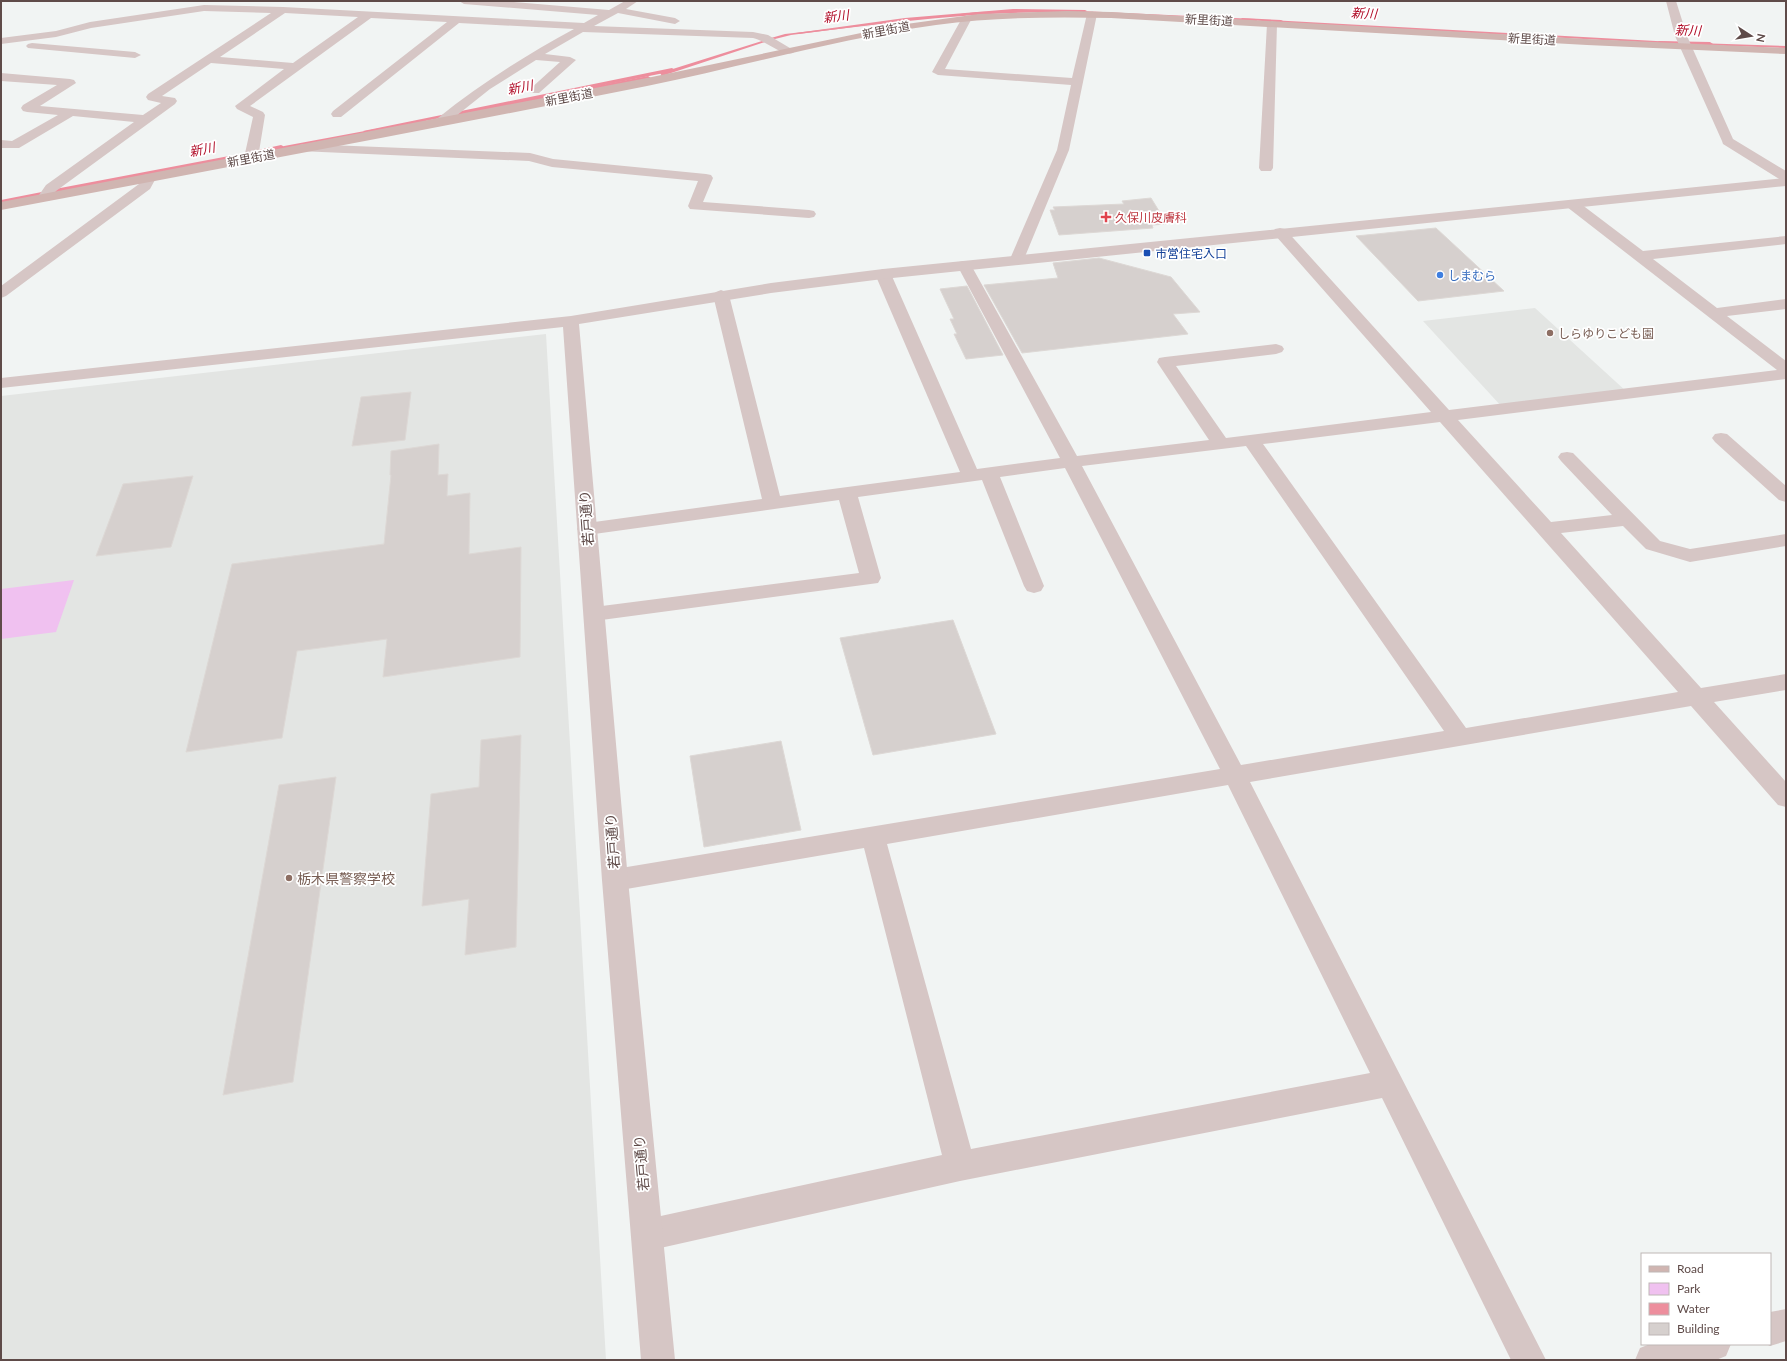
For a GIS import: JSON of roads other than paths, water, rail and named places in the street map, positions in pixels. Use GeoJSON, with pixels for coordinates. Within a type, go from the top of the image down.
{"type":"FeatureCollection","features":[{"type":"Feature","properties":{"kind":"main road","name":"新里街道"},"geometry":{"type":"LineString","coordinates":[[1,206],[47,193],[149,178],[252,155],[304,148],[649,82],[894,28],[968,18],[1022,14],[1092,14],[1686,47],[1786,51]]}},
{"type":"Feature","properties":{"kind":"street"},"geometry":{"type":"LineString","coordinates":[[464,1],[614,11],[753,36],[769,40],[789,51]]}},
{"type":"Feature","properties":{"kind":"street"},"geometry":{"type":"LineString","coordinates":[[444,120],[471,98],[533,56],[633,1]]}},
{"type":"Feature","properties":{"kind":"street"},"geometry":{"type":"LineString","coordinates":[[1671,1],[1686,47],[1728,141],[1786,177]]}},
{"type":"Feature","properties":{"kind":"street"},"geometry":{"type":"LineString","coordinates":[[1,42],[56,34],[90,25],[204,8],[283,10],[583,28],[753,36]]}},
{"type":"Feature","properties":{"kind":"street"},"geometry":{"type":"LineString","coordinates":[[47,193],[170,101],[152,97],[283,10]]}},
{"type":"Feature","properties":{"kind":"street"},"geometry":{"type":"LineString","coordinates":[[1017,259],[1063,150],[1092,14]]}},
{"type":"Feature","properties":{"kind":"street"},"geometry":{"type":"LineString","coordinates":[[252,155],[259,115],[241,106],[368,15]]}},
{"type":"Feature","properties":{"kind":"street"},"geometry":{"type":"LineString","coordinates":[[968,18],[938,72],[1078,82]]}},
{"type":"Feature","properties":{"kind":"street"},"geometry":{"type":"LineString","coordinates":[[337,114],[457,20]]}},
{"type":"Feature","properties":{"kind":"street"},"geometry":{"type":"LineString","coordinates":[[1266,168],[1272,24]]}},
{"type":"Feature","properties":{"kind":"street"},"geometry":{"type":"LineString","coordinates":[[56,34],[32,46],[134,55]]}},
{"type":"Feature","properties":{"kind":"street"},"geometry":{"type":"LineString","coordinates":[[533,56],[570,60],[535,90]]}},
{"type":"Feature","properties":{"kind":"street"},"geometry":{"type":"LineString","coordinates":[[209,59],[296,67]]}},
{"type":"Feature","properties":{"kind":"street"},"geometry":{"type":"LineString","coordinates":[[1,76],[70,83],[27,108],[145,119]]}},
{"type":"Feature","properties":{"kind":"street"},"geometry":{"type":"LineString","coordinates":[[1,144],[14,145],[71,112]]}},
{"type":"Feature","properties":{"kind":"street"},"geometry":{"type":"LineString","coordinates":[[304,148],[530,157],[552,163],[706,178],[695,206],[809,214]]}},
{"type":"Feature","properties":{"kind":"street"},"geometry":{"type":"LineString","coordinates":[[1,294],[146,186],[149,178]]}},
{"type":"Feature","properties":{"kind":"street"},"geometry":{"type":"LineString","coordinates":[[1,383],[571,321],[721,295],[964,264],[1786,182]]}},
{"type":"Feature","properties":{"kind":"street"},"geometry":{"type":"LineString","coordinates":[[1572,204],[1786,369]]}},
{"type":"Feature","properties":{"kind":"street"},"geometry":{"type":"LineString","coordinates":[[1280,232],[1786,798]]}},
{"type":"Feature","properties":{"kind":"street"},"geometry":{"type":"LineString","coordinates":[[1640,256],[1786,240]]}},
{"type":"Feature","properties":{"kind":"street"},"geometry":{"type":"LineString","coordinates":[[964,264],[1071,462],[1235,775],[1529,1360]]}},
{"type":"Feature","properties":{"kind":"street"},"geometry":{"type":"LineString","coordinates":[[884,274],[1034,586]]}},
{"type":"Feature","properties":{"kind":"street"},"geometry":{"type":"LineString","coordinates":[[721,295],[772,503]]}},
{"type":"Feature","properties":{"kind":"street"},"geometry":{"type":"LineString","coordinates":[[1714,313],[1786,304]]}},
{"type":"Feature","properties":{"kind":"street","name":"若戸通り"},"geometry":{"type":"LineString","coordinates":[[571,321],[615,880],[658,1360]]}},
{"type":"Feature","properties":{"kind":"street"},"geometry":{"type":"LineString","coordinates":[[1221,444],[1164,362],[1276,349]]}},
{"type":"Feature","properties":{"kind":"street"},"geometry":{"type":"LineString","coordinates":[[587,529],[1071,462],[1786,374]]}},
{"type":"Feature","properties":{"kind":"street"},"geometry":{"type":"LineString","coordinates":[[1721,438],[1786,496]]}},
{"type":"Feature","properties":{"kind":"street"},"geometry":{"type":"LineString","coordinates":[[1251,440],[1460,737]]}},
{"type":"Feature","properties":{"kind":"street"},"geometry":{"type":"LineString","coordinates":[[1567,457],[1653,545],[1690,556],[1786,540]]}},
{"type":"Feature","properties":{"kind":"street"},"geometry":{"type":"LineString","coordinates":[[594,614],[871,578],[847,493]]}},
{"type":"Feature","properties":{"kind":"street"},"geometry":{"type":"LineString","coordinates":[[1546,529],[1627,519]]}},
{"type":"Feature","properties":{"kind":"street"},"geometry":{"type":"LineString","coordinates":[[615,880],[1786,682]]}},
{"type":"Feature","properties":{"kind":"street"},"geometry":{"type":"LineString","coordinates":[[873,836],[960,1166]]}},
{"type":"Feature","properties":{"kind":"street"},"geometry":{"type":"LineString","coordinates":[[647,1234],[960,1166],[1390,1083]]}},
{"type":"Feature","properties":{"kind":"street"},"geometry":{"type":"LineString","coordinates":[[1771,1329],[1786,1325]]}},
{"type":"Feature","properties":{"kind":"street"},"geometry":{"type":"LineString","coordinates":[[1652,1360],[1710,1345]]}},
{"type":"Feature","properties":{"kind":"water"},"geometry":{"type":"Polygon","coordinates":[[[1059,10],[1256,19],[1257,21],[1094,13],[996,13],[945,16],[791,35],[775,39],[771,38],[785,34],[978,12],[1059,10]]]}},
{"type":"Feature","properties":{"kind":"water"},"geometry":{"type":"Polygon","coordinates":[[[1268,20],[1674,42],[1675,44],[1268,22],[1268,20]]]}},
{"type":"Feature","properties":{"kind":"water"},"geometry":{"type":"Polygon","coordinates":[[[762,41],[765,42],[662,76],[660,73],[762,41]]]}},
{"type":"Feature","properties":{"kind":"water"},"geometry":{"type":"Polygon","coordinates":[[[1696,43],[1786,46],[1786,48],[1698,45],[1696,43]]]}},
{"type":"Feature","properties":{"kind":"water"},"geometry":{"type":"Polygon","coordinates":[[[648,76],[651,78],[459,116],[457,113],[648,76]]]}},
{"type":"Feature","properties":{"kind":"water"},"geometry":{"type":"Polygon","coordinates":[[[424,120],[425,122],[269,152],[268,149],[424,120]]]}},
{"type":"Feature","properties":{"kind":"water"},"geometry":{"type":"Polygon","coordinates":[[[229,156],[230,159],[55,193],[55,189],[229,156]]]}},
{"type":"Feature","properties":{"kind":"waterway","name":"新川"},"geometry":{"type":"LineString","coordinates":[[798,33],[905,19],[977,13],[1049,10],[1085,11]]}},
{"type":"Feature","properties":{"kind":"waterway","name":"新川"},"geometry":{"type":"LineString","coordinates":[[1243,19],[1281,21]]}},
{"type":"Feature","properties":{"kind":"waterway","name":"新川"},"geometry":{"type":"LineString","coordinates":[[1660,42],[1710,44]]}},
{"type":"Feature","properties":{"kind":"waterway","name":"新川"},"geometry":{"type":"LineString","coordinates":[[366,131],[672,70]]}},
{"type":"Feature","properties":{"kind":"waterway","name":"新川"},"geometry":{"type":"LineString","coordinates":[[217,160],[281,147]]}},
{"type":"Feature","properties":{"kind":"waterway","name":"新川"},"geometry":{"type":"LineString","coordinates":[[1,202],[52,192]]}},
{"type":"Feature","properties":{"kind":"place","name":"久保川皮膚科"},"geometry":{"type":"Point","coordinates":[1106,217]}},
{"type":"Feature","properties":{"kind":"place","name":"市営住宅入口"},"geometry":{"type":"Point","coordinates":[1147,253]}},
{"type":"Feature","properties":{"kind":"place","name":"しまむら"},"geometry":{"type":"Point","coordinates":[1440,275]}},
{"type":"Feature","properties":{"kind":"place","name":"しらゆりこども園"},"geometry":{"type":"Point","coordinates":[1550,333]}},
{"type":"Feature","properties":{"kind":"place","name":"栃木県警察学校"},"geometry":{"type":"Point","coordinates":[289,878]}}]}
